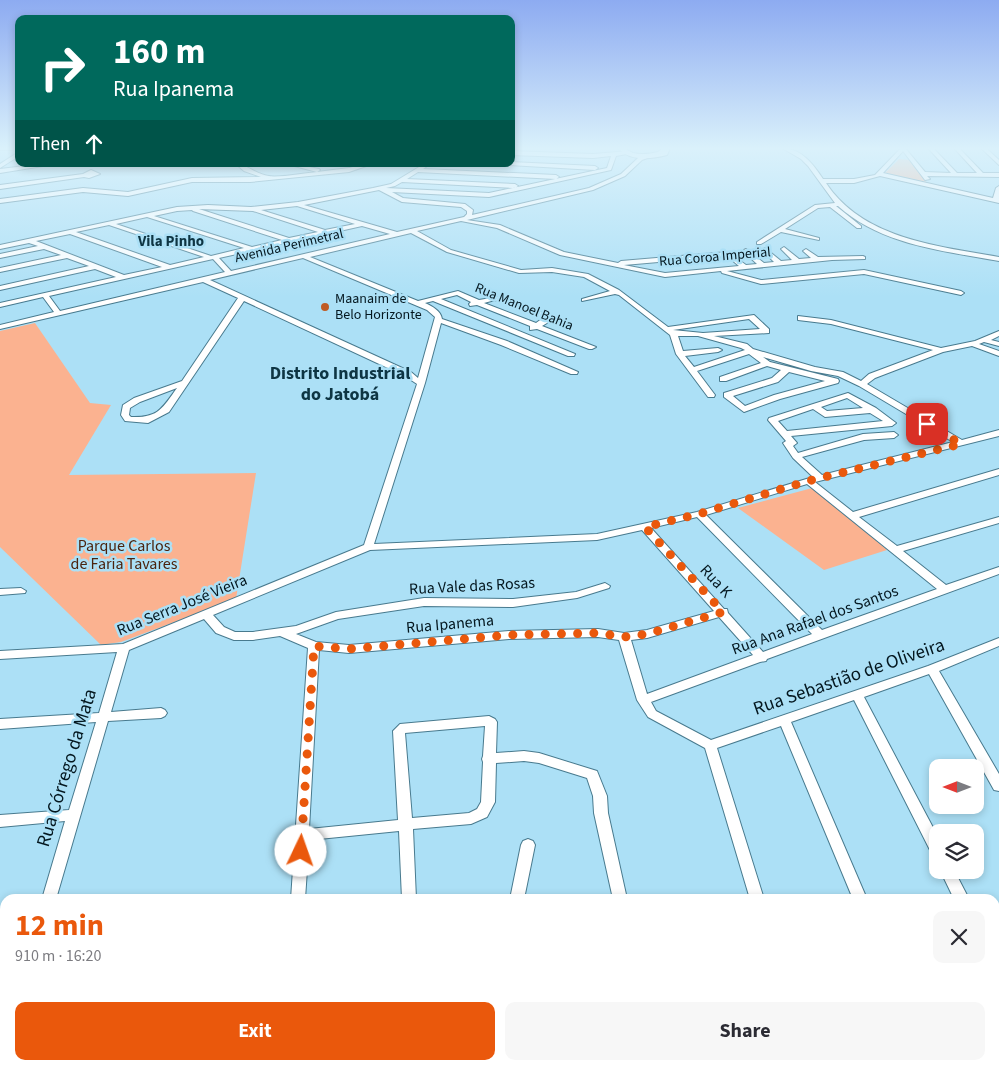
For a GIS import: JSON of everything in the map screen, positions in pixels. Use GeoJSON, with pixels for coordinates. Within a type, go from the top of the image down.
{"type":"FeatureCollection","features":[{"type":"Feature","properties":{"kind":"street"},"geometry":{"type":"LineString","coordinates":[[0,201],[29,198]]}},
{"type":"Feature","properties":{"kind":"street"},"geometry":{"type":"LineString","coordinates":[[0,247],[31,242],[108,223],[186,207],[251,209],[298,204],[331,198]]}},
{"type":"Feature","properties":{"kind":"street"},"geometry":{"type":"LineString","coordinates":[[398,198],[402,200],[464,205],[470,210],[470,214],[466,218]]}},
{"type":"Feature","properties":{"kind":"street","name":"Avenida Perimetral"},"geometry":{"type":"LineString","coordinates":[[0,327],[553,198]]}},
{"type":"Feature","properties":{"kind":"street"},"geometry":{"type":"LineString","coordinates":[[835,198],[855,217],[882,231],[930,246],[999,259]]}},
{"type":"Feature","properties":{"kind":"street"},"geometry":{"type":"LineString","coordinates":[[984,198],[997,201]]}},
{"type":"Feature","properties":{"kind":"street"},"geometry":{"type":"LineString","coordinates":[[298,204],[396,234]]}},
{"type":"Feature","properties":{"kind":"street"},"geometry":{"type":"LineString","coordinates":[[830,204],[859,227]]}},
{"type":"Feature","properties":{"kind":"street"},"geometry":{"type":"LineString","coordinates":[[759,242],[817,206],[840,204]]}},
{"type":"Feature","properties":{"kind":"street"},"geometry":{"type":"LineString","coordinates":[[186,207],[289,240]]}},
{"type":"Feature","properties":{"kind":"street"},"geometry":{"type":"LineString","coordinates":[[251,209],[324,232]]}},
{"type":"Feature","properties":{"kind":"street"},"geometry":{"type":"LineString","coordinates":[[148,215],[250,249]]}},
{"type":"Feature","properties":{"kind":"street","name":"Rua Coroa Imperial"},"geometry":{"type":"LineString","coordinates":[[458,220],[498,226],[562,254],[654,274],[671,275],[799,262],[825,266],[835,258],[862,258]]}},
{"type":"Feature","properties":{"kind":"street"},"geometry":{"type":"LineString","coordinates":[[108,223],[212,256],[230,274]]}},
{"type":"Feature","properties":{"kind":"street"},"geometry":{"type":"LineString","coordinates":[[0,305],[361,224]]}},
{"type":"Feature","properties":{"kind":"street"},"geometry":{"type":"LineString","coordinates":[[412,230],[435,246],[516,270],[552,270],[586,275],[617,291],[670,331],[680,354],[711,395]]}},
{"type":"Feature","properties":{"kind":"street"},"geometry":{"type":"LineString","coordinates":[[780,230],[817,238]]}},
{"type":"Feature","properties":{"kind":"street"},"geometry":{"type":"LineString","coordinates":[[71,232],[168,266]]}},
{"type":"Feature","properties":{"kind":"street"},"geometry":{"type":"LineString","coordinates":[[31,242],[124,277]]}},
{"type":"Feature","properties":{"kind":"street"},"geometry":{"type":"LineString","coordinates":[[0,256],[45,247]]}},
{"type":"Feature","properties":{"kind":"street"},"geometry":{"type":"LineString","coordinates":[[784,249],[819,276]]}},
{"type":"Feature","properties":{"kind":"street"},"geometry":{"type":"LineString","coordinates":[[765,250],[780,264]]}},
{"type":"Feature","properties":{"kind":"street"},"geometry":{"type":"LineString","coordinates":[[746,251],[783,280]]}},
{"type":"Feature","properties":{"kind":"street"},"geometry":{"type":"LineString","coordinates":[[806,251],[825,266],[854,272],[872,273],[961,293]]}},
{"type":"Feature","properties":{"kind":"street"},"geometry":{"type":"LineString","coordinates":[[655,252],[671,275]]}},
{"type":"Feature","properties":{"kind":"street"},"geometry":{"type":"LineString","coordinates":[[610,264],[728,254],[764,282]]}},
{"type":"Feature","properties":{"kind":"street"},"geometry":{"type":"LineString","coordinates":[[0,270],[68,256]]}},
{"type":"Feature","properties":{"kind":"street"},"geometry":{"type":"LineString","coordinates":[[713,256],[727,270]]}},
{"type":"Feature","properties":{"kind":"street"},"geometry":{"type":"LineString","coordinates":[[304,257],[430,308],[439,317],[368,547],[597,537],[699,514],[808,481],[999,433]]}},
{"type":"Feature","properties":{"kind":"street"},"geometry":{"type":"LineString","coordinates":[[696,258],[707,272]]}},
{"type":"Feature","properties":{"kind":"street"},"geometry":{"type":"LineString","coordinates":[[835,258],[854,272]]}},
{"type":"Feature","properties":{"kind":"street"},"geometry":{"type":"LineString","coordinates":[[819,276],[825,266]]}},
{"type":"Feature","properties":{"kind":"street"},"geometry":{"type":"LineString","coordinates":[[0,288],[94,267]]}},
{"type":"Feature","properties":{"kind":"street"},"geometry":{"type":"LineString","coordinates":[[791,268],[800,278]]}},
{"type":"Feature","properties":{"kind":"street"},"geometry":{"type":"LineString","coordinates":[[718,270],[764,282],[819,276]]}},
{"type":"Feature","properties":{"kind":"street"},"geometry":{"type":"LineString","coordinates":[[205,280],[408,374],[420,383]]}},
{"type":"Feature","properties":{"kind":"street"},"geometry":{"type":"LineString","coordinates":[[584,300],[617,291]]}},
{"type":"Feature","properties":{"kind":"street","name":"Rua Manoel Bahia"},"geometry":{"type":"LineString","coordinates":[[417,303],[458,293],[477,304],[592,347]]}},
{"type":"Feature","properties":{"kind":"street"},"geometry":{"type":"LineString","coordinates":[[45,295],[59,314]]}},
{"type":"Feature","properties":{"kind":"street"},"geometry":{"type":"LineString","coordinates":[[182,383],[137,400],[126,407],[125,415],[128,419],[137,421],[156,418],[166,410],[182,383],[242,298]]}},
{"type":"Feature","properties":{"kind":"street"},"geometry":{"type":"LineString","coordinates":[[456,309],[492,298],[549,318],[521,335]]}},
{"type":"Feature","properties":{"kind":"street"},"geometry":{"type":"LineString","coordinates":[[434,299],[571,354]]}},
{"type":"Feature","properties":{"kind":"street"},"geometry":{"type":"LineString","coordinates":[[670,331],[751,317],[766,331],[698,334]]}},
{"type":"Feature","properties":{"kind":"street"},"geometry":{"type":"LineString","coordinates":[[801,318],[831,322],[941,350]]}},
{"type":"Feature","properties":{"kind":"street"},"geometry":{"type":"LineString","coordinates":[[439,320],[504,342],[574,372]]}},
{"type":"Feature","properties":{"kind":"street"},"geometry":{"type":"LineString","coordinates":[[670,331],[698,334],[744,346],[751,350],[852,379],[961,444]]}},
{"type":"Feature","properties":{"kind":"street"},"geometry":{"type":"LineString","coordinates":[[862,384],[872,376],[941,350],[975,345],[987,341],[999,333]]}},
{"type":"Feature","properties":{"kind":"street"},"geometry":{"type":"LineString","coordinates":[[987,341],[999,344]]}},
{"type":"Feature","properties":{"kind":"street"},"geometry":{"type":"LineString","coordinates":[[975,345],[999,354]]}},
{"type":"Feature","properties":{"kind":"street"},"geometry":{"type":"LineString","coordinates":[[680,354],[718,350]]}},
{"type":"Feature","properties":{"kind":"street"},"geometry":{"type":"LineString","coordinates":[[751,350],[760,360],[767,364],[835,381]]}},
{"type":"Feature","properties":{"kind":"street"},"geometry":{"type":"LineString","coordinates":[[692,370],[751,350]]}},
{"type":"Feature","properties":{"kind":"street"},"geometry":{"type":"LineString","coordinates":[[723,379],[767,364]]}},
{"type":"Feature","properties":{"kind":"street"},"geometry":{"type":"LineString","coordinates":[[786,370],[783,375],[764,384],[727,395],[744,409],[804,388],[852,379]]}},
{"type":"Feature","properties":{"kind":"street"},"geometry":{"type":"LineString","coordinates":[[784,434],[892,423],[848,395],[772,420],[784,434],[793,443],[787,443],[796,456],[822,479]]}},
{"type":"Feature","properties":{"kind":"street"},"geometry":{"type":"LineString","coordinates":[[814,406],[825,414],[873,410]]}},
{"type":"Feature","properties":{"kind":"street"},"geometry":{"type":"LineString","coordinates":[[886,418],[905,411]]}},
{"type":"Feature","properties":{"kind":"street"},"geometry":{"type":"LineString","coordinates":[[796,456],[863,437],[894,435]]}},
{"type":"Feature","properties":{"kind":"street"},"geometry":{"type":"LineString","coordinates":[[854,515],[999,472]]}},
{"type":"Feature","properties":{"kind":"street"},"geometry":{"type":"LineString","coordinates":[[808,481],[854,515],[944,589]]}},
{"type":"Feature","properties":{"kind":"street"},"geometry":{"type":"LineString","coordinates":[[699,514],[820,635]]}},
{"type":"Feature","properties":{"kind":"street"},"geometry":{"type":"LineString","coordinates":[[896,550],[999,520]]}},
{"type":"Feature","properties":{"kind":"street","name":"Rua K"},"geometry":{"type":"LineString","coordinates":[[645,527],[723,612],[762,658]]}},
{"type":"Feature","properties":{"kind":"street","name":"Rua Serra José Vieira"},"geometry":{"type":"LineString","coordinates":[[0,655],[124,648],[368,547]]}},
{"type":"Feature","properties":{"kind":"street","name":"Rua Ana Rafael dos Santos"},"geometry":{"type":"LineString","coordinates":[[643,700],[999,570]]}},
{"type":"Feature","properties":{"kind":"street","name":"Rua Vale das Rosas"},"geometry":{"type":"LineString","coordinates":[[282,633],[297,630],[336,616],[424,602],[513,603],[577,595],[605,586]]}},
{"type":"Feature","properties":{"kind":"street"},"geometry":{"type":"LineString","coordinates":[[0,592],[21,591]]}},
{"type":"Feature","properties":{"kind":"street","name":"Rua Ipanema"},"geometry":{"type":"LineString","coordinates":[[282,633],[314,646],[349,649],[509,635],[598,633],[624,637],[647,634],[723,612]]}},
{"type":"Feature","properties":{"kind":"street"},"geometry":{"type":"LineString","coordinates":[[206,614],[220,630],[234,636],[282,633]]}},
{"type":"Feature","properties":{"kind":"street"},"geometry":{"type":"LineString","coordinates":[[624,637],[643,700],[652,714],[710,745],[755,894]]}},
{"type":"Feature","properties":{"kind":"street","name":"Rua Sebastião de Oliveira"},"geometry":{"type":"LineString","coordinates":[[710,745],[932,669],[999,642]]}},
{"type":"Feature","properties":{"kind":"street"},"geometry":{"type":"LineString","coordinates":[[298,894],[314,646]]}},
{"type":"Feature","properties":{"kind":"street","name":"Rua Córrego da Mata"},"geometry":{"type":"LineString","coordinates":[[51,894],[105,717],[124,648]]}},
{"type":"Feature","properties":{"kind":"street"},"geometry":{"type":"LineString","coordinates":[[932,669],[999,786]]}},
{"type":"Feature","properties":{"kind":"street"},"geometry":{"type":"LineString","coordinates":[[857,695],[929,835]]}},
{"type":"Feature","properties":{"kind":"street"},"geometry":{"type":"LineString","coordinates":[[0,724],[162,713]]}},
{"type":"Feature","properties":{"kind":"street"},"geometry":{"type":"LineString","coordinates":[[784,719],[858,894]]}},
{"type":"Feature","properties":{"kind":"street"},"geometry":{"type":"LineString","coordinates":[[302,835],[405,824],[471,818],[482,813],[488,802],[488,759],[491,722],[400,729],[405,824],[409,894]]}},
{"type":"Feature","properties":{"kind":"street"},"geometry":{"type":"LineString","coordinates":[[488,759],[524,756],[539,758],[592,775],[600,796],[601,813],[619,894]]}},
{"type":"Feature","properties":{"kind":"street"},"geometry":{"type":"LineString","coordinates":[[0,821],[75,815]]}},
{"type":"Feature","properties":{"kind":"street"},"geometry":{"type":"LineString","coordinates":[[517,894],[528,845]]}},
{"type":"Feature","properties":{"kind":"street"},"geometry":{"type":"LineString","coordinates":[[952,879],[959,894]]}},
{"type":"Feature","properties":{"kind":"green space","name":"Parque Carlos de Faria Tavares"},"geometry":{"type":"Polygon","coordinates":[[[35,323],[90,403],[111,405],[69,475],[256,473],[236,599],[121,642],[101,645],[0,547],[0,331],[35,323]]]}},
{"type":"Feature","properties":{"kind":"green space"},"geometry":{"type":"Polygon","coordinates":[[[816,487],[887,550],[824,570],[738,508],[816,487]]]}},
{"type":"Feature","properties":{"kind":"place","name":"Maanaim de Belo Horizonte"},"geometry":{"type":"Point","coordinates":[325,307]}},
{"type":"Feature","properties":{"kind":"district","name":"Vila Pinho"},"geometry":{"type":"Point","coordinates":[171,241]}},
{"type":"Feature","properties":{"kind":"district","name":"Distrito Industrial do Jatobá"},"geometry":{"type":"Point","coordinates":[340,383]}},
{"type":"Feature","properties":{"kind":"route"},"geometry":{"type":"LineString","coordinates":[[301,851],[314,646],[349,649],[509,635],[598,633],[624,637],[647,634],[723,612],[645,527],[699,514],[808,481],[961,444],[927,424]]}}]}
